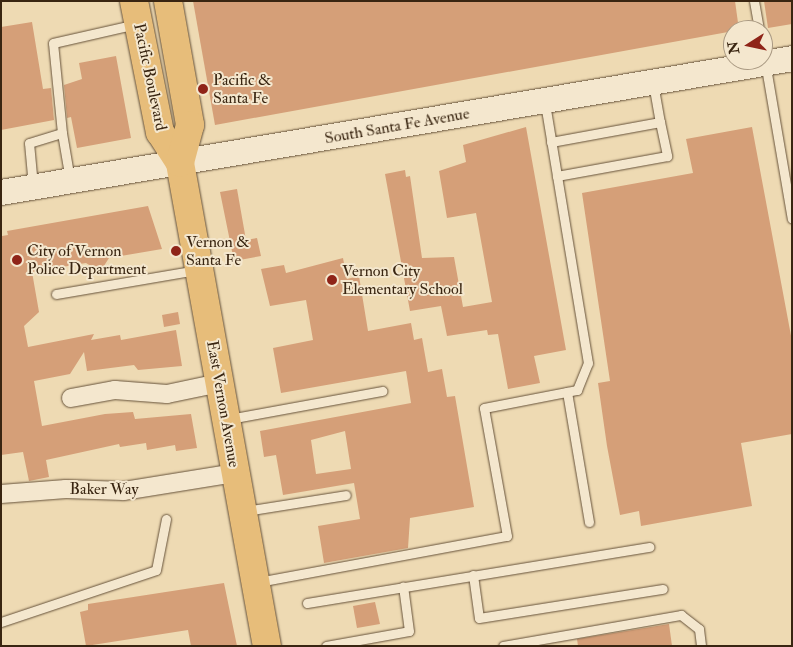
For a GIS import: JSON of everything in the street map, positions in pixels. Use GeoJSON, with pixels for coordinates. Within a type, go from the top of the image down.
{"type":"FeatureCollection","features":[{"type":"Feature","properties":{"kind":"main road","name":"Pacific Boulevard"},"geometry":{"type":"LineString","coordinates":[[168,1],[190,125],[180,163]]}},
{"type":"Feature","properties":{"kind":"main road","name":"Pacific Boulevard"},"geometry":{"type":"LineString","coordinates":[[136,12],[160,132],[180,163]]}},
{"type":"Feature","properties":{"kind":"main road","name":"South Santa Fe Avenue"},"geometry":{"type":"LineString","coordinates":[[773,57],[792,58]]}},
{"type":"Feature","properties":{"kind":"main road","name":"South Santa Fe Avenue"},"geometry":{"type":"LineString","coordinates":[[1,192],[653,82],[723,66]]}},
{"type":"Feature","properties":{"kind":"main road","name":"East Vernon Avenue"},"geometry":{"type":"LineString","coordinates":[[180,163],[267,646]]}},
{"type":"Feature","properties":{"kind":"street"},"geometry":{"type":"LineString","coordinates":[[71,398],[115,390],[167,394],[220,383]]}},
{"type":"Feature","properties":{"kind":"street","name":"Baker Way"},"geometry":{"type":"LineString","coordinates":[[1,494],[66,489],[124,491],[236,473]]}},
{"type":"Feature","properties":{"kind":"lane"},"geometry":{"type":"LineString","coordinates":[[754,1],[758,20]]}},
{"type":"Feature","properties":{"kind":"lane"},"geometry":{"type":"LineString","coordinates":[[70,180],[62,134],[53,43],[112,28],[136,12]]}},
{"type":"Feature","properties":{"kind":"lane"},"geometry":{"type":"LineString","coordinates":[[766,70],[792,219]]}},
{"type":"Feature","properties":{"kind":"lane"},"geometry":{"type":"LineString","coordinates":[[557,176],[667,156],[653,82]]}},
{"type":"Feature","properties":{"kind":"lane"},"geometry":{"type":"LineString","coordinates":[[255,582],[507,536],[484,408],[577,390],[588,363],[544,101]]}},
{"type":"Feature","properties":{"kind":"lane"},"geometry":{"type":"LineString","coordinates":[[551,142],[660,122]]}},
{"type":"Feature","properties":{"kind":"lane"},"geometry":{"type":"LineString","coordinates":[[33,186],[29,143],[62,134]]}},
{"type":"Feature","properties":{"kind":"lane"},"geometry":{"type":"LineString","coordinates":[[56,294],[199,269]]}},
{"type":"Feature","properties":{"kind":"lane"},"geometry":{"type":"LineString","coordinates":[[226,420],[382,391]]}},
{"type":"Feature","properties":{"kind":"lane"},"geometry":{"type":"LineString","coordinates":[[567,392],[589,522]]}},
{"type":"Feature","properties":{"kind":"lane"},"geometry":{"type":"LineString","coordinates":[[243,512],[346,495]]}},
{"type":"Feature","properties":{"kind":"lane"},"geometry":{"type":"LineString","coordinates":[[1,622],[156,570],[166,519]]}},
{"type":"Feature","properties":{"kind":"lane"},"geometry":{"type":"LineString","coordinates":[[307,603],[648,547]]}},
{"type":"Feature","properties":{"kind":"lane"},"geometry":{"type":"LineString","coordinates":[[473,575],[479,618],[662,589]]}},
{"type":"Feature","properties":{"kind":"lane"},"geometry":{"type":"LineString","coordinates":[[326,646],[409,631],[402,586]]}},
{"type":"Feature","properties":{"kind":"lane"},"geometry":{"type":"LineString","coordinates":[[503,646],[681,615],[699,628],[701,646]]}},
{"type":"Feature","properties":{"kind":"building"},"geometry":{"type":"Polygon","coordinates":[[[193,1],[735,1],[738,20],[723,20],[723,33],[215,125],[193,1]]]}},
{"type":"Feature","properties":{"kind":"building"},"geometry":{"type":"Polygon","coordinates":[[[764,1],[792,1],[792,24],[773,27],[773,20],[767,20],[764,1]]]}},
{"type":"Feature","properties":{"kind":"building"},"geometry":{"type":"Polygon","coordinates":[[[32,22],[43,89],[51,88],[54,120],[1,130],[1,27],[32,22]]]}},
{"type":"Feature","properties":{"kind":"building"},"geometry":{"type":"Polygon","coordinates":[[[116,56],[131,138],[77,148],[71,117],[67,118],[64,85],[82,79],[79,63],[116,56]]]}},
{"type":"Feature","properties":{"kind":"building"},"geometry":{"type":"Polygon","coordinates":[[[526,127],[566,350],[534,356],[540,383],[508,389],[498,334],[488,335],[487,330],[447,336],[441,306],[410,311],[385,174],[405,170],[406,177],[410,176],[422,258],[454,257],[463,307],[492,302],[476,213],[447,218],[439,171],[466,162],[463,145],[526,127]]]}},
{"type":"Feature","properties":{"kind":"building"},"geometry":{"type":"Polygon","coordinates":[[[752,127],[792,341],[792,434],[741,443],[752,506],[641,526],[639,511],[620,515],[607,446],[598,383],[610,381],[582,193],[693,173],[686,139],[752,127]]]}},
{"type":"Feature","properties":{"kind":"building"},"geometry":{"type":"Polygon","coordinates":[[[237,189],[246,240],[257,238],[261,256],[234,261],[220,192],[237,189]]]}},
{"type":"Feature","properties":{"kind":"building"},"geometry":{"type":"Polygon","coordinates":[[[148,206],[162,249],[109,258],[100,272],[86,263],[32,272],[39,312],[24,326],[28,347],[94,334],[91,340],[120,335],[121,340],[176,330],[182,366],[138,370],[134,365],[87,371],[84,352],[70,374],[34,381],[42,426],[105,414],[133,412],[135,419],[191,414],[197,448],[176,451],[175,445],[147,450],[146,443],[120,447],[119,444],[46,460],[49,477],[29,481],[23,452],[1,455],[2,236],[8,235],[7,231],[148,206]]]}},
{"type":"Feature","properties":{"kind":"building"},"geometry":{"type":"Polygon","coordinates":[[[343,258],[347,279],[359,276],[368,331],[411,323],[414,340],[422,338],[428,372],[442,369],[447,397],[455,396],[474,507],[410,518],[408,548],[324,563],[318,526],[360,519],[354,483],[283,495],[276,455],[264,457],[260,431],[411,403],[406,371],[281,393],[273,348],[313,340],[306,300],[270,306],[261,269],[284,265],[286,273],[343,258]],[[345,431],[311,440],[316,474],[351,469],[345,431]]]}},
{"type":"Feature","properties":{"kind":"building"},"geometry":{"type":"Polygon","coordinates":[[[178,312],[180,324],[164,327],[162,315],[178,312]]]}},
{"type":"Feature","properties":{"kind":"building"},"geometry":{"type":"Polygon","coordinates":[[[224,583],[237,646],[191,646],[188,630],[86,646],[80,612],[88,610],[88,604],[224,583]]]}},
{"type":"Feature","properties":{"kind":"building"},"geometry":{"type":"Polygon","coordinates":[[[375,602],[380,624],[357,628],[353,606],[375,602]]]}},
{"type":"Feature","properties":{"kind":"building"},"geometry":{"type":"Polygon","coordinates":[[[669,624],[672,646],[578,646],[577,639],[669,624]]]}},
{"type":"Feature","properties":{"kind":"place","name":"Pacific & Santa Fe"},"geometry":{"type":"Point","coordinates":[203,89]}},
{"type":"Feature","properties":{"kind":"place","name":"Vernon & Santa Fe"},"geometry":{"type":"Point","coordinates":[176,251]}},
{"type":"Feature","properties":{"kind":"place","name":"City of Vernon Police Department"},"geometry":{"type":"Point","coordinates":[17,260]}},
{"type":"Feature","properties":{"kind":"place","name":"Vernon City Elementary School"},"geometry":{"type":"Point","coordinates":[332,280]}}]}
